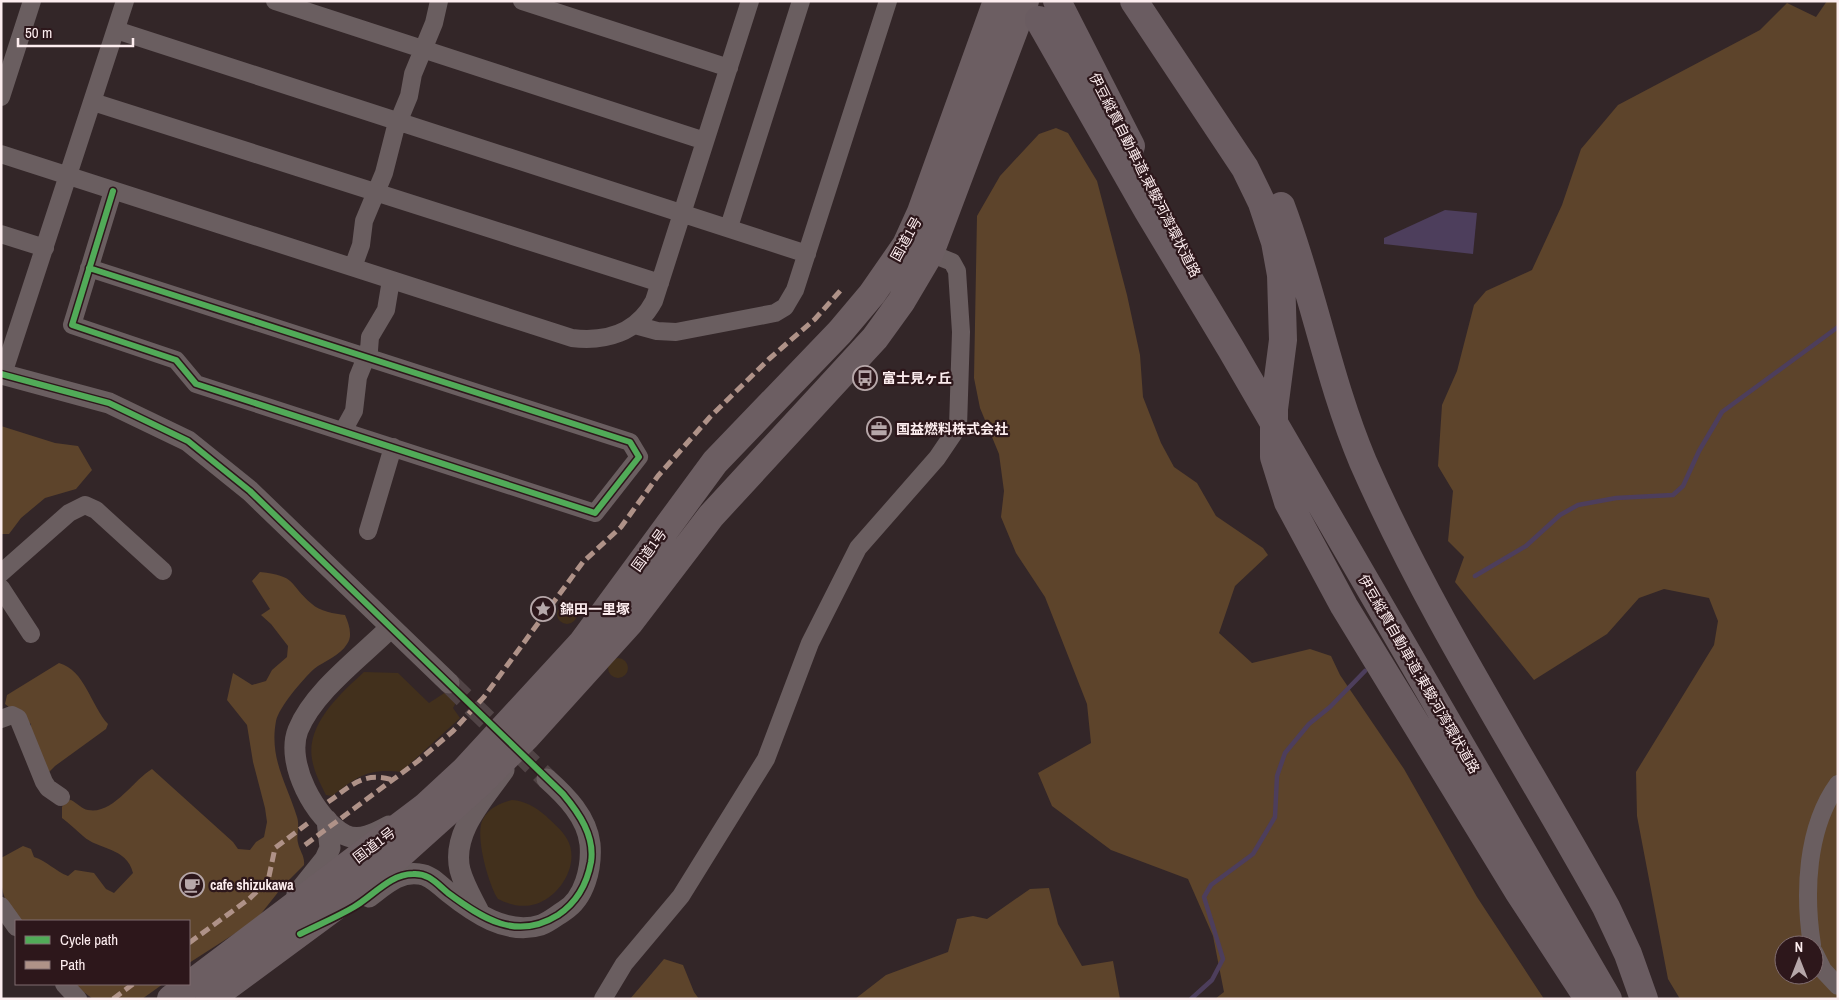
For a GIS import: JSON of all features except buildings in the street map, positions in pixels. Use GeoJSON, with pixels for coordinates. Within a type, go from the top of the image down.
{"type":"FeatureCollection","features":[{"type":"Feature","properties":{"kind":"highway","name":"国道1号"},"geometry":{"type":"LineString","coordinates":[[210,999],[374,878],[424,834],[526,737],[630,622],[711,516],[874,338],[902,302],[918,249],[924,203],[997,1]]}},
{"type":"Feature","properties":{"kind":"highway"},"geometry":{"type":"LineString","coordinates":[[1134,1],[1235,151],[1262,202],[1275,242],[1281,275],[1283,340],[1274,409],[1274,457],[1288,502],[1344,606],[1528,885],[1588,999]]}},
{"type":"Feature","properties":{"kind":"highway"},"geometry":{"type":"LineString","coordinates":[[1151,1],[1260,165],[1276,195],[1297,249],[1342,405],[1378,496],[1436,610],[1576,852],[1617,928],[1644,999]]}},
{"type":"Feature","properties":{"kind":"highway","name":"国道1号"},"geometry":{"type":"LineString","coordinates":[[172,999],[425,807],[465,770],[582,643],[715,462],[840,332],[872,294],[918,249],[1040,8]]}},
{"type":"Feature","properties":{"kind":"highway","name":"伊豆縦貫自動車道;東駿河湾環状道路"},"geometry":{"type":"LineString","coordinates":[[1040,8],[1148,212],[1288,447],[1528,885],[1608,999]]}},
{"type":"Feature","properties":{"kind":"street"},"geometry":{"type":"LineString","coordinates":[[1,97],[32,1]]}},
{"type":"Feature","properties":{"kind":"street"},"geometry":{"type":"LineString","coordinates":[[125,1],[2,374],[109,403],[188,441],[250,491],[449,683]]}},
{"type":"Feature","properties":{"kind":"street"},"geometry":{"type":"LineString","coordinates":[[275,1],[705,140]]}},
{"type":"Feature","properties":{"kind":"street"},"geometry":{"type":"LineString","coordinates":[[352,267],[363,236],[364,222],[400,120],[422,48],[434,23],[439,1]]}},
{"type":"Feature","properties":{"kind":"street"},"geometry":{"type":"LineString","coordinates":[[522,1],[729,68]]}},
{"type":"Feature","properties":{"kind":"street"},"geometry":{"type":"LineString","coordinates":[[1,154],[572,338],[590,340],[606,338],[635,325],[648,314],[660,283],[750,1]]}},
{"type":"Feature","properties":{"kind":"street"},"geometry":{"type":"LineString","coordinates":[[729,227],[802,1]]}},
{"type":"Feature","properties":{"kind":"street"},"geometry":{"type":"LineString","coordinates":[[635,325],[657,331],[676,332],[775,313],[785,307],[790,300],[807,254],[888,1]]}},
{"type":"Feature","properties":{"kind":"street"},"geometry":{"type":"LineString","coordinates":[[116,30],[400,120],[807,254]]}},
{"type":"Feature","properties":{"kind":"street"},"geometry":{"type":"LineString","coordinates":[[93,102],[660,283]]}},
{"type":"Feature","properties":{"kind":"street"},"geometry":{"type":"LineString","coordinates":[[90,268],[630,442],[639,457],[595,513],[196,384],[176,360],[72,325],[113,191]]}},
{"type":"Feature","properties":{"kind":"street"},"geometry":{"type":"LineString","coordinates":[[1,234],[45,248]]}},
{"type":"Feature","properties":{"kind":"street"},"geometry":{"type":"LineString","coordinates":[[602,999],[624,964],[681,896],[766,759],[810,643],[858,548],[937,458],[958,427],[961,332],[957,271],[952,262],[918,249]]}},
{"type":"Feature","properties":{"kind":"street"},"geometry":{"type":"LineString","coordinates":[[343,431],[354,411],[358,377],[366,357],[370,337],[386,310],[392,280]]}},
{"type":"Feature","properties":{"kind":"street"},"geometry":{"type":"LineString","coordinates":[[368,531],[393,447]]}},
{"type":"Feature","properties":{"kind":"street"},"geometry":{"type":"LineString","coordinates":[[1,573],[69,513],[85,505],[96,510],[163,571]]}},
{"type":"Feature","properties":{"kind":"street"},"geometry":{"type":"LineString","coordinates":[[1,588],[30,634]]}},
{"type":"Feature","properties":{"kind":"street"},"geometry":{"type":"LineString","coordinates":[[390,628],[318,697],[298,730],[295,745],[295,761],[302,784],[327,820],[346,835],[370,836],[425,807]]}},
{"type":"Feature","properties":{"kind":"street"},"geometry":{"type":"LineString","coordinates":[[1,719],[12,715],[18,718],[40,775],[48,788],[62,797]]}},
{"type":"Feature","properties":{"kind":"street"},"geometry":{"type":"LineString","coordinates":[[479,913],[466,888],[460,867],[460,845],[468,822],[526,737]]}},
{"type":"Feature","properties":{"kind":"street"},"geometry":{"type":"LineString","coordinates":[[300,934],[355,906],[396,878],[411,874],[428,876],[449,894],[496,923],[531,927],[543,924],[568,908],[579,895],[591,860],[590,841],[582,818],[564,794],[547,779]]}},
{"type":"Feature","properties":{"kind":"street"},"geometry":{"type":"LineString","coordinates":[[1811,935],[1808,908],[1812,849],[1824,808],[1838,784]]}},
{"type":"Feature","properties":{"kind":"street"},"geometry":{"type":"LineString","coordinates":[[272,922],[325,859],[330,848],[327,820]]}},
{"type":"Feature","properties":{"kind":"street"},"geometry":{"type":"LineString","coordinates":[[1,906],[15,926]]}},
{"type":"Feature","properties":{"kind":"street"},"geometry":{"type":"LineString","coordinates":[[1824,971],[1838,986]]}},
{"type":"Feature","properties":{"kind":"street"},"geometry":{"type":"LineString","coordinates":[[65,985],[78,999]]}},
{"type":"Feature","properties":{"kind":"shaded area"},"geometry":{"type":"Polygon","coordinates":[[[1827,1],[1838,1],[1838,999],[1680,999],[1668,979],[1637,816],[1636,772],[1714,645],[1718,621],[1709,598],[1664,589],[1639,598],[1607,634],[1534,680],[1455,582],[1464,557],[1448,541],[1453,491],[1438,466],[1442,405],[1457,371],[1474,305],[1486,291],[1532,270],[1562,205],[1581,149],[1618,105],[1760,30],[1787,3],[1816,17],[1827,1]]]}},
{"type":"Feature","properties":{"kind":"shaded area"},"geometry":{"type":"Polygon","coordinates":[[[1056,128],[1068,133],[1097,181],[1127,295],[1140,355],[1143,397],[1161,443],[1174,467],[1197,483],[1216,516],[1263,548],[1268,555],[1235,586],[1219,633],[1252,663],[1310,649],[1331,656],[1340,675],[1404,769],[1477,897],[1544,999],[1215,999],[1224,992],[1213,936],[1188,879],[1111,850],[1052,806],[1038,773],[1091,743],[1087,704],[1045,597],[1016,553],[1001,517],[1004,491],[999,454],[980,408],[974,378],[977,216],[1000,176],[1039,134],[1056,128]]]}},
{"type":"Feature","properties":{"kind":"shaded area"},"geometry":{"type":"Polygon","coordinates":[[[1445,210],[1477,213],[1473,254],[1384,244],[1384,238],[1445,210]]]}},
{"type":"Feature","properties":{"kind":"shaded area"},"geometry":{"type":"Polygon","coordinates":[[[1,426],[55,443],[78,446],[92,470],[76,489],[45,498],[21,518],[9,534],[1,534],[1,426]]]}},
{"type":"Feature","properties":{"kind":"shaded area"},"geometry":{"type":"Polygon","coordinates":[[[260,572],[287,579],[304,597],[319,609],[345,615],[350,630],[349,641],[344,648],[314,669],[304,679],[286,701],[276,721],[274,735],[277,759],[297,817],[298,840],[304,865],[283,886],[256,920],[190,962],[190,920],[20,920],[5,899],[1,877],[1,858],[23,846],[31,849],[34,857],[68,876],[75,870],[94,873],[106,889],[114,893],[133,873],[130,865],[125,858],[89,841],[83,836],[62,818],[62,807],[65,801],[71,800],[88,810],[106,807],[122,796],[152,769],[233,842],[238,849],[250,850],[256,842],[264,837],[267,822],[265,808],[253,762],[247,725],[227,700],[233,673],[252,685],[266,681],[272,670],[287,657],[288,646],[271,624],[261,615],[270,609],[252,581],[260,572]]]}},
{"type":"Feature","properties":{"kind":"shaded area","name":"錦田一里塚"},"geometry":{"type":"Polygon","coordinates":[[[567,604],[574,607],[577,614],[574,621],[567,624],[560,621],[557,614],[560,607],[567,604]]]}},
{"type":"Feature","properties":{"kind":"shaded area","name":"錦田一里塚"},"geometry":{"type":"Polygon","coordinates":[[[618,658],[625,661],[628,668],[625,675],[618,678],[611,675],[608,668],[611,661],[618,658]]]}},
{"type":"Feature","properties":{"kind":"shaded area"},"geometry":{"type":"Polygon","coordinates":[[[59,663],[75,673],[108,724],[106,729],[55,766],[46,775],[31,736],[31,724],[5,704],[7,695],[59,663]]]}},
{"type":"Feature","properties":{"kind":"shaded area"},"geometry":{"type":"Polygon","coordinates":[[[364,672],[398,673],[429,703],[449,690],[458,699],[453,708],[460,718],[401,772],[379,771],[363,775],[332,796],[326,795],[312,759],[314,734],[327,710],[364,672]]]}},
{"type":"Feature","properties":{"kind":"shaded area"},"geometry":{"type":"Polygon","coordinates":[[[512,800],[530,805],[546,816],[563,833],[571,848],[570,868],[560,887],[545,900],[526,906],[507,903],[498,899],[487,872],[481,847],[481,826],[485,815],[495,806],[512,800]]]}},
{"type":"Feature","properties":{"kind":"shaded area"},"geometry":{"type":"Polygon","coordinates":[[[1049,888],[1058,924],[1082,966],[1113,961],[1120,999],[855,999],[886,975],[948,952],[957,919],[973,916],[987,919],[1030,889],[1049,888]]]}},
{"type":"Feature","properties":{"kind":"shaded area"},"geometry":{"type":"Polygon","coordinates":[[[664,959],[683,965],[694,992],[699,999],[630,999],[664,959]]]}},
{"type":"Feature","properties":{"kind":"shaded area"},"geometry":{"type":"Polygon","coordinates":[[[74,985],[162,985],[142,999],[93,999],[74,985]]]}},
{"type":"Feature","properties":{"kind":"waterway"},"geometry":{"type":"LineString","coordinates":[[1475,576],[1526,546],[1560,515],[1578,505],[1616,498],[1673,495],[1683,486],[1699,451],[1722,412],[1838,327]]}},
{"type":"Feature","properties":{"kind":"waterway"},"geometry":{"type":"LineString","coordinates":[[1191,999],[1212,980],[1223,959],[1204,897],[1211,885],[1253,854],[1275,817],[1277,776],[1285,753],[1309,724],[1330,707],[1365,671]]}},
{"type":"Feature","properties":{"kind":"tunnel"},"geometry":{"type":"LineString","coordinates":[[449,683],[547,779]]}},
{"type":"Feature","properties":{"kind":"marked path"},"geometry":{"type":"LineString","coordinates":[[305,845],[418,761],[453,731],[484,697],[583,562],[621,527],[658,476],[710,417],[769,359],[815,319],[841,290]]}},
{"type":"Feature","properties":{"kind":"marked path"},"geometry":{"type":"LineString","coordinates":[[328,802],[365,779],[373,777],[393,780]]}},
{"type":"Feature","properties":{"kind":"marked path"},"geometry":{"type":"LineString","coordinates":[[190,942],[249,899],[268,881],[275,848],[311,821]]}},
{"type":"Feature","properties":{"kind":"marked path"},"geometry":{"type":"LineString","coordinates":[[113,999],[132,985]]}},
{"type":"Feature","properties":{"kind":"cycle path"},"geometry":{"type":"LineString","coordinates":[[89,268],[630,442],[639,457],[595,513],[196,384],[176,360],[72,325],[113,191]]}},
{"type":"Feature","properties":{"kind":"cycle path"},"geometry":{"type":"LineString","coordinates":[[1,374],[109,403],[188,441],[250,491],[563,794],[580,817],[591,843],[591,862],[587,878],[580,892],[570,905],[558,915],[543,923],[528,926],[501,924],[474,911],[428,877],[413,874],[405,875],[389,882],[354,907],[300,934]]}},
{"type":"Feature","properties":{"kind":"place","name":"富士見ヶ丘"},"geometry":{"type":"Point","coordinates":[865,378]}},
{"type":"Feature","properties":{"kind":"place","name":"国益燃料株式会社"},"geometry":{"type":"Point","coordinates":[879,429]}},
{"type":"Feature","properties":{"kind":"place","name":"錦田一里塚"},"geometry":{"type":"Point","coordinates":[543,609]}},
{"type":"Feature","properties":{"kind":"place","name":"cafe shizukawa"},"geometry":{"type":"Point","coordinates":[192,885]}}]}
